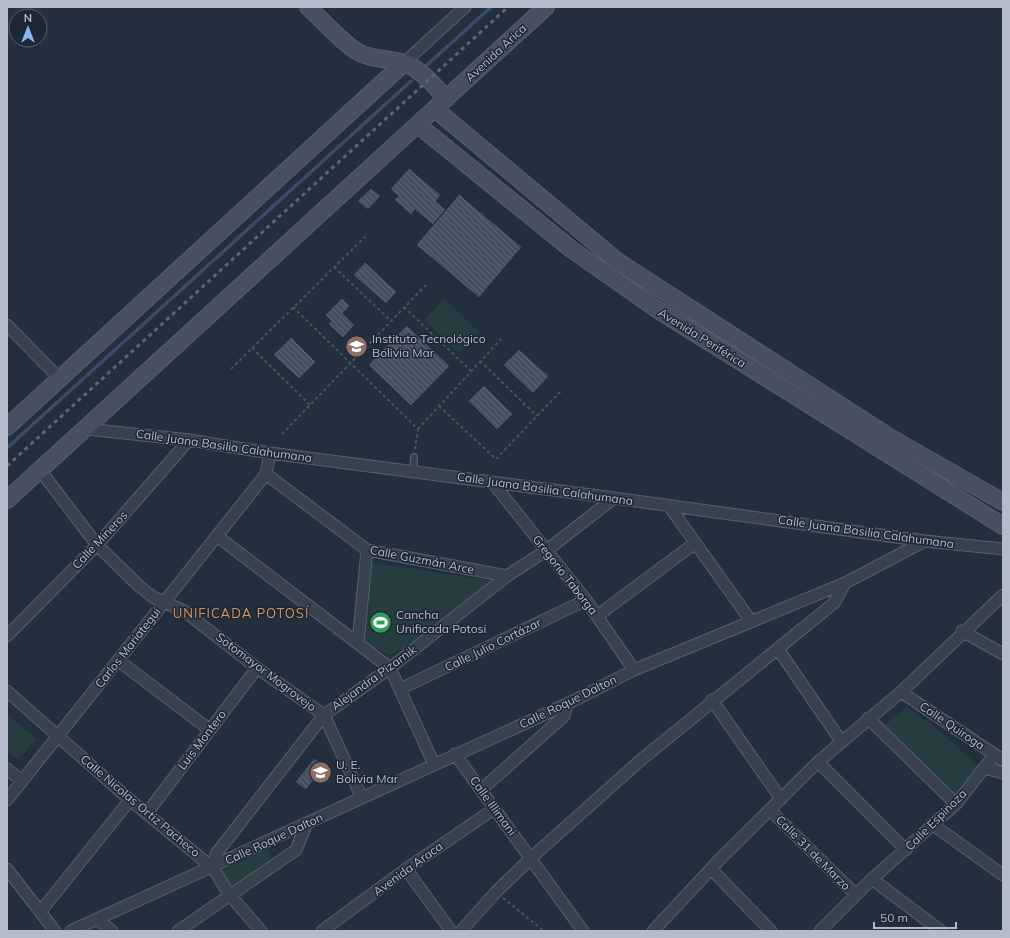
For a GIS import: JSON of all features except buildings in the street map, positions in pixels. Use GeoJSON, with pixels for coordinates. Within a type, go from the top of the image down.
{"type":"FeatureCollection","features":[{"type":"Feature","properties":{"kind":"street","name":"Avenida Periférica"},"geometry":{"type":"LineString","coordinates":[[308,7],[356,52],[370,57],[404,63],[430,80],[441,104],[617,260],[891,438],[1003,502]]}},
{"type":"Feature","properties":{"kind":"street"},"geometry":{"type":"LineString","coordinates":[[7,427],[465,7]]}},
{"type":"Feature","properties":{"kind":"street","name":"Avenida Arica"},"geometry":{"type":"LineString","coordinates":[[7,500],[87,429],[546,7]]}},
{"type":"Feature","properties":{"kind":"street","name":"Avenida Periférica"},"geometry":{"type":"LineString","coordinates":[[418,125],[571,249],[655,308],[1003,526]]}},
{"type":"Feature","properties":{"kind":"street"},"geometry":{"type":"LineString","coordinates":[[7,325],[59,378]]}},
{"type":"Feature","properties":{"kind":"street","name":"Calle Juana Basilia Calahumana"},"geometry":{"type":"LineString","coordinates":[[87,429],[189,440],[270,453],[614,498],[925,541],[1003,549]]}},
{"type":"Feature","properties":{"kind":"street","name":"Calle Mineros"},"geometry":{"type":"LineString","coordinates":[[7,636],[97,546],[189,440]]}},
{"type":"Feature","properties":{"kind":"street","name":"Carlos Mariategui"},"geometry":{"type":"LineString","coordinates":[[7,800],[119,661],[164,601],[218,536],[266,474],[270,453]]}},
{"type":"Feature","properties":{"kind":"street","name":"Sotomayor Mogrovejo"},"geometry":{"type":"LineString","coordinates":[[40,470],[97,546],[139,586],[153,597],[184,611],[257,668],[324,715],[362,798]]}},
{"type":"Feature","properties":{"kind":"street","name":"Calle Guzmán Arce"},"geometry":{"type":"LineString","coordinates":[[266,474],[367,550],[507,576]]}},
{"type":"Feature","properties":{"kind":"street","name":"Gregorio Taborga"},"geometry":{"type":"LineString","coordinates":[[493,483],[586,600],[634,670]]}},
{"type":"Feature","properties":{"kind":"street","name":"Alejandra Pizarnik"},"geometry":{"type":"LineString","coordinates":[[213,868],[216,854],[324,715],[390,668],[507,576],[546,550],[614,498]]}},
{"type":"Feature","properties":{"kind":"street"},"geometry":{"type":"LineString","coordinates":[[669,506],[751,621]]}},
{"type":"Feature","properties":{"kind":"street"},"geometry":{"type":"LineString","coordinates":[[218,536],[390,668],[434,764]]}},
{"type":"Feature","properties":{"kind":"street","name":"Calle Roque Dalton"},"geometry":{"type":"LineString","coordinates":[[71,931],[213,868],[455,754],[567,704],[634,670],[845,583],[925,541]]}},
{"type":"Feature","properties":{"kind":"street"},"geometry":{"type":"LineString","coordinates":[[597,616],[695,543]]}},
{"type":"Feature","properties":{"kind":"street"},"geometry":{"type":"LineString","coordinates":[[358,643],[367,550]]}},
{"type":"Feature","properties":{"kind":"street"},"geometry":{"type":"LineString","coordinates":[[461,931],[496,892],[531,858],[642,759],[712,700],[834,603],[845,583]]}},
{"type":"Feature","properties":{"kind":"street"},"geometry":{"type":"LineString","coordinates":[[653,931],[818,762],[868,718],[901,692],[962,631],[1003,595]]}},
{"type":"Feature","properties":{"kind":"street","name":"Calle Julio Cortázar"},"geometry":{"type":"LineString","coordinates":[[400,689],[586,600]]}},
{"type":"Feature","properties":{"kind":"street"},"geometry":{"type":"LineString","coordinates":[[962,631],[1003,654]]}},
{"type":"Feature","properties":{"kind":"street"},"geometry":{"type":"LineString","coordinates":[[778,649],[841,742]]}},
{"type":"Feature","properties":{"kind":"street"},"geometry":{"type":"LineString","coordinates":[[119,661],[210,730]]}},
{"type":"Feature","properties":{"kind":"street","name":"Luis Montero"},"geometry":{"type":"LineString","coordinates":[[147,813],[257,668]]}},
{"type":"Feature","properties":{"kind":"street","name":"Calle Nicolas Ortiz Pacheco"},"geometry":{"type":"LineString","coordinates":[[7,691],[130,800],[213,868],[229,894],[261,931]]}},
{"type":"Feature","properties":{"kind":"street","name":"Calle Quiroga"},"geometry":{"type":"LineString","coordinates":[[901,692],[999,757]]}},
{"type":"Feature","properties":{"kind":"street"},"geometry":{"type":"LineString","coordinates":[[712,700],[781,799]]}},
{"type":"Feature","properties":{"kind":"street"},"geometry":{"type":"LineString","coordinates":[[481,790],[564,716],[567,704]]}},
{"type":"Feature","properties":{"kind":"street"},"geometry":{"type":"LineString","coordinates":[[868,718],[956,804]]}},
{"type":"Feature","properties":{"kind":"street","name":"Calle Illimani"},"geometry":{"type":"LineString","coordinates":[[455,754],[583,931]]}},
{"type":"Feature","properties":{"kind":"street","name":"Calle Espinoza"},"geometry":{"type":"LineString","coordinates":[[820,931],[872,879],[956,804],[984,768],[999,757]]}},
{"type":"Feature","properties":{"kind":"street"},"geometry":{"type":"LineString","coordinates":[[818,762],[906,850]]}},
{"type":"Feature","properties":{"kind":"street"},"geometry":{"type":"LineString","coordinates":[[984,768],[1003,774]]}},
{"type":"Feature","properties":{"kind":"street"},"geometry":{"type":"LineString","coordinates":[[7,769],[22,781]]}},
{"type":"Feature","properties":{"kind":"street"},"geometry":{"type":"LineString","coordinates":[[41,911],[130,800]]}},
{"type":"Feature","properties":{"kind":"street","name":"Avenida Araca"},"geometry":{"type":"LineString","coordinates":[[322,931],[494,809]]}},
{"type":"Feature","properties":{"kind":"street","name":"Calle 31 de Marzo"},"geometry":{"type":"LineString","coordinates":[[770,810],[856,895]]}},
{"type":"Feature","properties":{"kind":"street"},"geometry":{"type":"LineString","coordinates":[[178,931],[229,894],[296,850],[308,823]]}},
{"type":"Feature","properties":{"kind":"street"},"geometry":{"type":"LineString","coordinates":[[932,824],[1003,875]]}},
{"type":"Feature","properties":{"kind":"street"},"geometry":{"type":"LineString","coordinates":[[7,869],[55,931]]}},
{"type":"Feature","properties":{"kind":"street"},"geometry":{"type":"LineString","coordinates":[[406,870],[451,931]]}},
{"type":"Feature","properties":{"kind":"street"},"geometry":{"type":"LineString","coordinates":[[712,870],[771,931]]}},
{"type":"Feature","properties":{"kind":"street"},"geometry":{"type":"LineString","coordinates":[[872,879],[941,931]]}},
{"type":"Feature","properties":{"kind":"street"},"geometry":{"type":"LineString","coordinates":[[98,920],[112,931]]}},
{"type":"Feature","properties":{"kind":"lane"},"geometry":{"type":"LineString","coordinates":[[413,471],[414,456]]}},
{"type":"Feature","properties":{"kind":"path"},"geometry":{"type":"LineString","coordinates":[[231,369],[367,235]]}},
{"type":"Feature","properties":{"kind":"path"},"geometry":{"type":"LineString","coordinates":[[334,267],[391,321]]}},
{"type":"Feature","properties":{"kind":"path"},"geometry":{"type":"LineString","coordinates":[[282,434],[428,283]]}},
{"type":"Feature","properties":{"kind":"path"},"geometry":{"type":"LineString","coordinates":[[293,307],[418,429]]}},
{"type":"Feature","properties":{"kind":"path"},"geometry":{"type":"LineString","coordinates":[[404,307],[471,371]]}},
{"type":"Feature","properties":{"kind":"path"},"geometry":{"type":"LineString","coordinates":[[414,456],[418,429],[501,339]]}},
{"type":"Feature","properties":{"kind":"path"},"geometry":{"type":"LineString","coordinates":[[252,348],[310,405]]}},
{"type":"Feature","properties":{"kind":"path"},"geometry":{"type":"LineString","coordinates":[[480,361],[537,416]]}},
{"type":"Feature","properties":{"kind":"path"},"geometry":{"type":"LineString","coordinates":[[439,406],[496,459],[562,390]]}},
{"type":"Feature","properties":{"kind":"path"},"geometry":{"type":"LineString","coordinates":[[496,892],[544,931]]}},
{"type":"Feature","properties":{"kind":"green space"},"geometry":{"type":"Polygon","coordinates":[[[444,299],[479,332],[459,353],[424,320],[444,299]]]}},
{"type":"Feature","properties":{"kind":"green space"},"geometry":{"type":"Polygon","coordinates":[[[371,562],[492,581],[413,649],[398,650],[390,655],[361,642],[371,562]]]}},
{"type":"Feature","properties":{"kind":"green space"},"geometry":{"type":"Polygon","coordinates":[[[906,707],[930,723],[979,766],[955,796],[884,726],[906,707]]]}},
{"type":"Feature","properties":{"kind":"green space"},"geometry":{"type":"Polygon","coordinates":[[[7,714],[37,739],[18,760],[7,751],[7,714]]]}},
{"type":"Feature","properties":{"kind":"green space"},"geometry":{"type":"Polygon","coordinates":[[[266,849],[271,853],[271,857],[234,887],[230,886],[221,874],[223,870],[266,849]]]}},
{"type":"Feature","properties":{"kind":"waterway"},"geometry":{"type":"LineString","coordinates":[[427,65],[491,7]]}},
{"type":"Feature","properties":{"kind":"waterway"},"geometry":{"type":"LineString","coordinates":[[7,448],[411,81]]}},
{"type":"Feature","properties":{"kind":"railway"},"geometry":{"type":"LineString","coordinates":[[7,466],[508,7]]}},
{"type":"Feature","properties":{"kind":"place","name":"Instituto Tecnológico Bolivia Mar"},"geometry":{"type":"Point","coordinates":[356,346]}},
{"type":"Feature","properties":{"kind":"place","name":"Cancha Unificada Potosi"},"geometry":{"type":"Point","coordinates":[381,622]}},
{"type":"Feature","properties":{"kind":"place","name":"U. E. Bolivia Mar"},"geometry":{"type":"Point","coordinates":[320,772]}},
{"type":"Feature","properties":{"kind":"district","name":"UNIFICADA POTOSÍ"},"geometry":{"type":"Point","coordinates":[241,613]}}]}
